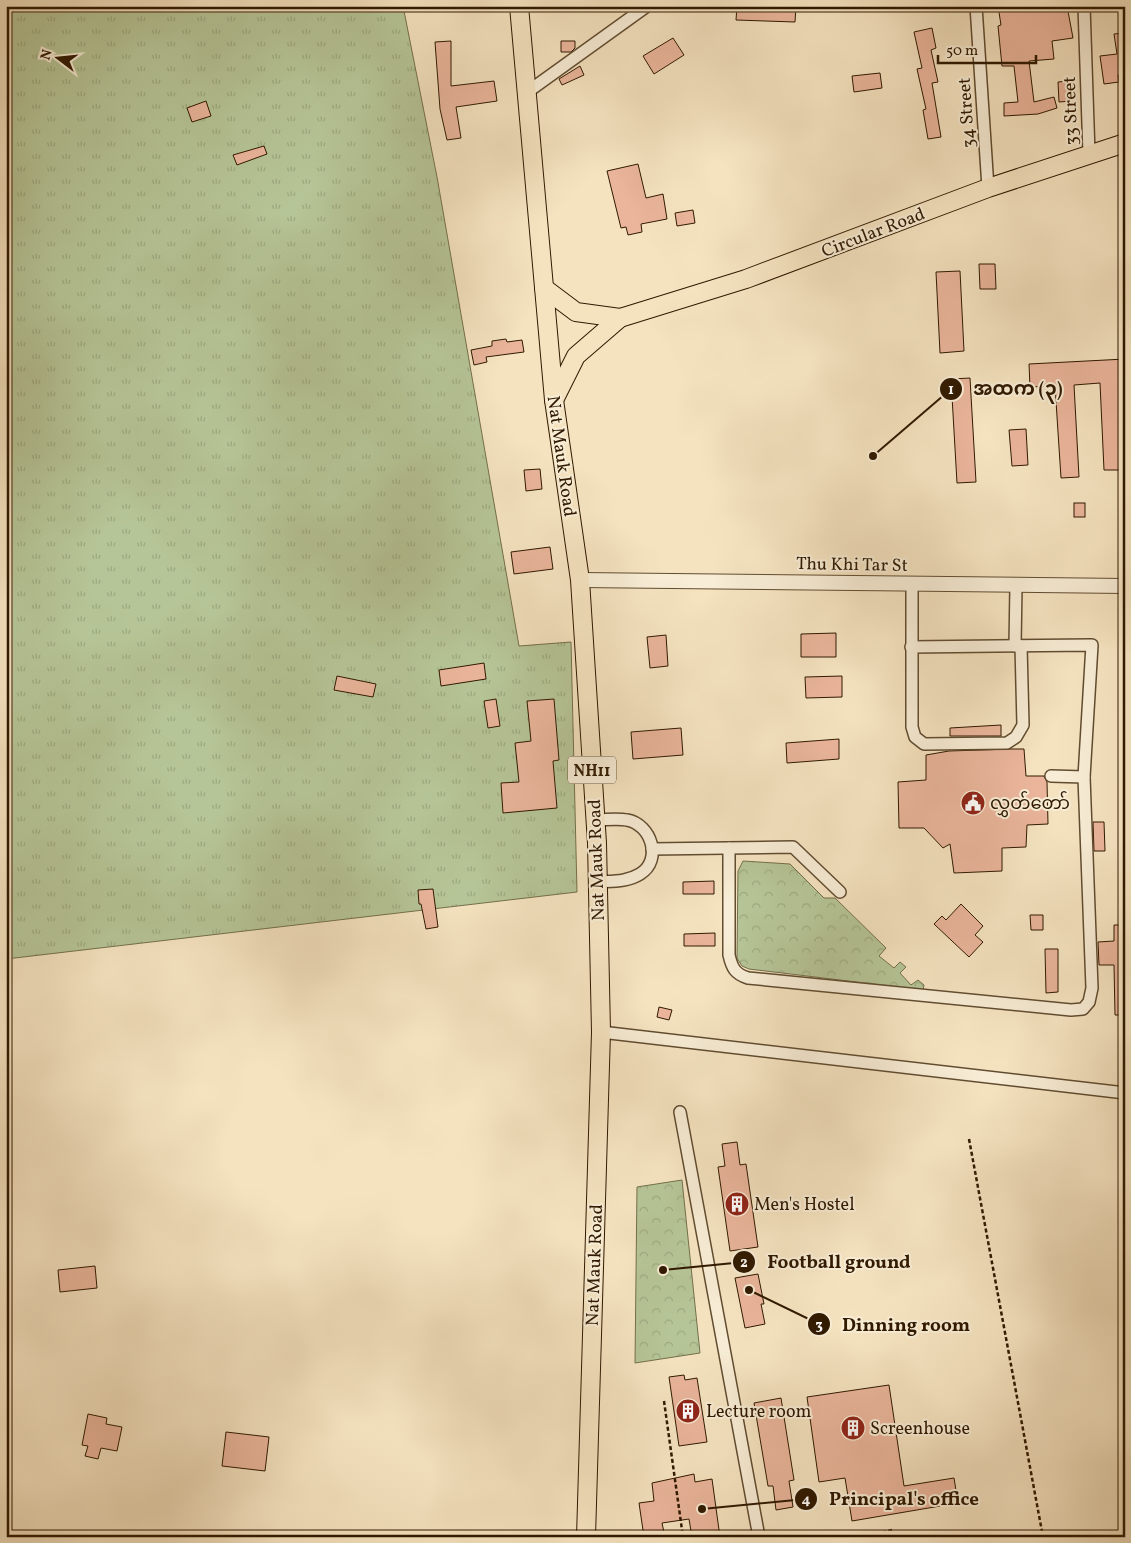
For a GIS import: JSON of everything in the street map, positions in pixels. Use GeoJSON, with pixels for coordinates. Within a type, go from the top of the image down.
{"type":"FeatureCollection","features":[{"type":"Feature","properties":{"kind":"main road","name":"Nat Mauk Road"},"geometry":{"type":"LineString","coordinates":[[518,6],[554,400],[580,580],[598,882],[601,1032],[586,1537]]}},
{"type":"Feature","properties":{"kind":"main road","name":"Circular Road"},"geometry":{"type":"LineString","coordinates":[[620,318],[746,279],[988,188],[1125,143]]}},
{"type":"Feature","properties":{"kind":"main road"},"geometry":{"type":"LineString","coordinates":[[544,288],[576,312],[620,318]]}},
{"type":"Feature","properties":{"kind":"main road"},"geometry":{"type":"LineString","coordinates":[[554,400],[576,356],[620,318]]}},
{"type":"Feature","properties":{"kind":"street"},"geometry":{"type":"LineString","coordinates":[[526,93],[647,6]]}},
{"type":"Feature","properties":{"kind":"street","name":"34 Street"},"geometry":{"type":"LineString","coordinates":[[976,6],[988,188]]}},
{"type":"Feature","properties":{"kind":"street","name":"33 Street"},"geometry":{"type":"LineString","coordinates":[[1084,6],[1089,154]]}},
{"type":"Feature","properties":{"kind":"street","name":"Thu Khi Tar St"},"geometry":{"type":"LineString","coordinates":[[580,580],[1125,586]]}},
{"type":"Feature","properties":{"kind":"street"},"geometry":{"type":"LineString","coordinates":[[912,584],[912,727],[915,737],[924,744],[1007,743],[1016,738],[1023,726],[1016,585]]}},
{"type":"Feature","properties":{"kind":"street"},"geometry":{"type":"LineString","coordinates":[[729,848],[729,955],[732,966],[738,975],[1070,1010],[1082,1009],[1089,1002],[1092,988],[1084,777],[1092,646],[911,647]]}},
{"type":"Feature","properties":{"kind":"street"},"geometry":{"type":"LineString","coordinates":[[1051,776],[1084,777]]}},
{"type":"Feature","properties":{"kind":"street"},"geometry":{"type":"LineString","coordinates":[[595,820],[627,820],[640,825],[649,836],[652,849],[650,863],[641,873],[627,879],[598,882]]}},
{"type":"Feature","properties":{"kind":"street"},"geometry":{"type":"LineString","coordinates":[[652,849],[794,847],[840,892]]}},
{"type":"Feature","properties":{"kind":"street"},"geometry":{"type":"LineString","coordinates":[[601,1032],[1125,1093]]}},
{"type":"Feature","properties":{"kind":"street"},"geometry":{"type":"LineString","coordinates":[[680,1112],[759,1537]]}},
{"type":"Feature","properties":{"kind":"path"},"geometry":{"type":"LineString","coordinates":[[969,1139],[1043,1537]]}},
{"type":"Feature","properties":{"kind":"path"},"geometry":{"type":"LineString","coordinates":[[664,1401],[684,1537]]}},
{"type":"Feature","properties":{"kind":"path"},"geometry":{"type":"LineString","coordinates":[[863,1537],[892,1530]]}},
{"type":"Feature","properties":{"kind":"green space"},"geometry":{"type":"Polygon","coordinates":[[[6,6],[403,6],[437,177],[519,646],[571,642],[577,892],[6,959],[6,6]]]}},
{"type":"Feature","properties":{"kind":"green space"},"geometry":{"type":"Polygon","coordinates":[[[743,861],[790,864],[824,898],[835,898],[886,948],[879,956],[894,968],[900,962],[906,967],[900,973],[911,985],[918,980],[924,985],[923,990],[749,969],[742,966],[737,958],[738,871],[743,861]]]}},
{"type":"Feature","properties":{"kind":"green space"},"geometry":{"type":"Polygon","coordinates":[[[682,1180],[700,1353],[635,1363],[637,1187],[682,1180]]]}},
{"type":"Feature","properties":{"kind":"building"},"geometry":{"type":"Polygon","coordinates":[[[737,6],[796,6],[795,22],[736,20],[737,6]]]}},
{"type":"Feature","properties":{"kind":"building"},"geometry":{"type":"Polygon","coordinates":[[[998,6],[1067,6],[1073,38],[1052,41],[1054,59],[1029,61],[1034,102],[1054,97],[1057,108],[1038,114],[1004,116],[1004,103],[1018,102],[1014,66],[1002,66],[998,26],[1001,25],[998,6]]]}},
{"type":"Feature","properties":{"kind":"building"},"geometry":{"type":"Polygon","coordinates":[[[932,28],[936,48],[931,50],[938,82],[932,83],[941,137],[928,139],[923,110],[926,109],[917,69],[922,68],[914,32],[932,28]]]}},
{"type":"Feature","properties":{"kind":"building"},"geometry":{"type":"Polygon","coordinates":[[[1125,33],[1125,74],[1118,75],[1119,82],[1104,84],[1100,56],[1117,54],[1114,34],[1125,33]]]}},
{"type":"Feature","properties":{"kind":"building"},"geometry":{"type":"Polygon","coordinates":[[[673,38],[684,55],[654,74],[643,56],[673,38]]]}},
{"type":"Feature","properties":{"kind":"building"},"geometry":{"type":"Polygon","coordinates":[[[451,41],[451,86],[494,81],[497,101],[456,107],[461,138],[447,140],[440,109],[435,42],[451,41]]]}},
{"type":"Feature","properties":{"kind":"building"},"geometry":{"type":"Polygon","coordinates":[[[561,41],[575,41],[575,48],[571,52],[561,52],[561,41]]]}},
{"type":"Feature","properties":{"kind":"building"},"geometry":{"type":"Polygon","coordinates":[[[580,66],[584,75],[562,85],[559,79],[580,66]]]}},
{"type":"Feature","properties":{"kind":"building"},"geometry":{"type":"Polygon","coordinates":[[[880,73],[882,88],[854,92],[852,76],[880,73]]]}},
{"type":"Feature","properties":{"kind":"building"},"geometry":{"type":"Polygon","coordinates":[[[1069,81],[1071,101],[1059,102],[1058,82],[1069,81]]]}},
{"type":"Feature","properties":{"kind":"building"},"geometry":{"type":"Polygon","coordinates":[[[206,101],[211,116],[192,122],[187,108],[206,101]]]}},
{"type":"Feature","properties":{"kind":"building"},"geometry":{"type":"Polygon","coordinates":[[[264,146],[267,154],[237,165],[233,155],[264,146]]]}},
{"type":"Feature","properties":{"kind":"building"},"geometry":{"type":"Polygon","coordinates":[[[638,164],[646,198],[663,194],[667,219],[641,224],[642,232],[628,235],[626,227],[621,228],[607,171],[638,164]]]}},
{"type":"Feature","properties":{"kind":"building"},"geometry":{"type":"Polygon","coordinates":[[[693,210],[695,223],[677,226],[675,213],[693,210]]]}},
{"type":"Feature","properties":{"kind":"building"},"geometry":{"type":"Polygon","coordinates":[[[979,264],[995,264],[996,289],[980,289],[979,264]]]}},
{"type":"Feature","properties":{"kind":"building"},"geometry":{"type":"Polygon","coordinates":[[[960,271],[964,351],[940,353],[936,272],[960,271]]]}},
{"type":"Feature","properties":{"kind":"building"},"geometry":{"type":"Polygon","coordinates":[[[506,339],[507,342],[522,340],[524,352],[486,357],[487,362],[474,365],[471,350],[492,346],[492,341],[506,339]]]}},
{"type":"Feature","properties":{"kind":"building"},"geometry":{"type":"Polygon","coordinates":[[[1125,359],[1125,382],[1120,382],[1124,470],[1104,470],[1100,383],[1074,385],[1079,477],[1061,478],[1055,386],[1030,387],[1029,364],[1125,359]]]}},
{"type":"Feature","properties":{"kind":"building"},"geometry":{"type":"Polygon","coordinates":[[[970,378],[976,482],[957,483],[951,379],[970,378]]]}},
{"type":"Feature","properties":{"kind":"building"},"geometry":{"type":"Polygon","coordinates":[[[1026,429],[1028,465],[1012,466],[1009,430],[1026,429]]]}},
{"type":"Feature","properties":{"kind":"building"},"geometry":{"type":"Polygon","coordinates":[[[540,469],[542,489],[526,491],[524,470],[540,469]]]}},
{"type":"Feature","properties":{"kind":"building"},"geometry":{"type":"Polygon","coordinates":[[[1074,503],[1085,503],[1085,517],[1074,517],[1074,503]]]}},
{"type":"Feature","properties":{"kind":"building"},"geometry":{"type":"Polygon","coordinates":[[[550,547],[553,569],[514,574],[511,552],[550,547]]]}},
{"type":"Feature","properties":{"kind":"building"},"geometry":{"type":"Polygon","coordinates":[[[836,633],[836,657],[801,657],[801,634],[836,633]]]}},
{"type":"Feature","properties":{"kind":"building"},"geometry":{"type":"Polygon","coordinates":[[[666,635],[668,666],[650,668],[647,637],[666,635]]]}},
{"type":"Feature","properties":{"kind":"building"},"geometry":{"type":"Polygon","coordinates":[[[484,663],[486,679],[441,686],[439,670],[484,663]]]}},
{"type":"Feature","properties":{"kind":"building"},"geometry":{"type":"Polygon","coordinates":[[[337,676],[376,684],[373,697],[334,690],[337,676]]]}},
{"type":"Feature","properties":{"kind":"building"},"geometry":{"type":"Polygon","coordinates":[[[842,676],[842,697],[806,698],[805,677],[842,676]]]}},
{"type":"Feature","properties":{"kind":"building"},"geometry":{"type":"Polygon","coordinates":[[[496,699],[500,726],[488,728],[484,701],[496,699]]]}},
{"type":"Feature","properties":{"kind":"building"},"geometry":{"type":"Polygon","coordinates":[[[554,699],[559,760],[553,761],[557,808],[503,813],[501,783],[519,782],[515,743],[531,741],[527,701],[554,699]]]}},
{"type":"Feature","properties":{"kind":"building"},"geometry":{"type":"Polygon","coordinates":[[[1001,725],[1001,736],[950,736],[950,728],[1001,725]]]}},
{"type":"Feature","properties":{"kind":"building"},"geometry":{"type":"Polygon","coordinates":[[[681,728],[683,755],[633,759],[631,732],[681,728]]]}},
{"type":"Feature","properties":{"kind":"building"},"geometry":{"type":"Polygon","coordinates":[[[839,739],[839,759],[787,763],[786,743],[839,739]]]}},
{"type":"Feature","properties":{"kind":"building","name":"လွှတ်တော်"},"geometry":{"type":"Polygon","coordinates":[[[1024,749],[1026,776],[1044,776],[1047,782],[1048,824],[1027,825],[1026,847],[1002,848],[1002,871],[954,873],[950,844],[943,848],[924,828],[899,828],[898,782],[926,780],[926,755],[949,751],[1024,749]]]}},
{"type":"Feature","properties":{"kind":"building"},"geometry":{"type":"Polygon","coordinates":[[[1093,822],[1104,822],[1105,851],[1094,851],[1093,822]]]}},
{"type":"Feature","properties":{"kind":"building"},"geometry":{"type":"Polygon","coordinates":[[[714,881],[714,894],[683,894],[683,882],[714,881]]]}},
{"type":"Feature","properties":{"kind":"building"},"geometry":{"type":"Polygon","coordinates":[[[433,889],[438,927],[426,929],[421,904],[419,904],[418,890],[433,889]]]}},
{"type":"Feature","properties":{"kind":"building"},"geometry":{"type":"Polygon","coordinates":[[[961,904],[983,926],[975,935],[983,942],[969,957],[934,924],[942,916],[946,920],[961,904]]]}},
{"type":"Feature","properties":{"kind":"building"},"geometry":{"type":"Polygon","coordinates":[[[1030,915],[1043,915],[1043,930],[1031,930],[1030,915]]]}},
{"type":"Feature","properties":{"kind":"building"},"geometry":{"type":"Polygon","coordinates":[[[1114,925],[1125,925],[1125,1015],[1115,1015],[1114,965],[1099,965],[1098,942],[1114,941],[1114,925]]]}},
{"type":"Feature","properties":{"kind":"building"},"geometry":{"type":"Polygon","coordinates":[[[715,933],[715,946],[684,946],[684,934],[715,933]]]}},
{"type":"Feature","properties":{"kind":"building"},"geometry":{"type":"Polygon","coordinates":[[[1045,949],[1058,949],[1058,992],[1046,993],[1045,949]]]}},
{"type":"Feature","properties":{"kind":"building"},"geometry":{"type":"Polygon","coordinates":[[[659,1007],[672,1010],[669,1020],[657,1017],[659,1007]]]}},
{"type":"Feature","properties":{"kind":"building","name":"Men's Hostel"},"geometry":{"type":"Polygon","coordinates":[[[737,1142],[740,1165],[746,1164],[758,1247],[730,1251],[718,1167],[725,1166],[722,1144],[737,1142]]]}},
{"type":"Feature","properties":{"kind":"building"},"geometry":{"type":"Polygon","coordinates":[[[95,1266],[97,1288],[60,1292],[58,1270],[95,1266]]]}},
{"type":"Feature","properties":{"kind":"building"},"geometry":{"type":"Polygon","coordinates":[[[758,1274],[764,1304],[761,1304],[765,1324],[745,1328],[735,1278],[758,1274]]]}},
{"type":"Feature","properties":{"kind":"building","name":"Lecture room"},"geometry":{"type":"Polygon","coordinates":[[[684,1375],[685,1380],[697,1378],[707,1442],[679,1446],[669,1377],[684,1375]]]}},
{"type":"Feature","properties":{"kind":"building","name":"Screenhouse"},"geometry":{"type":"Polygon","coordinates":[[[889,1385],[904,1486],[954,1478],[958,1503],[852,1521],[845,1478],[819,1482],[807,1397],[889,1385]]]}},
{"type":"Feature","properties":{"kind":"building"},"geometry":{"type":"Polygon","coordinates":[[[781,1398],[794,1480],[789,1481],[793,1507],[776,1510],[773,1486],[768,1486],[754,1403],[781,1398]]]}},
{"type":"Feature","properties":{"kind":"building"},"geometry":{"type":"Polygon","coordinates":[[[88,1414],[107,1418],[106,1424],[122,1427],[117,1451],[101,1448],[98,1459],[85,1456],[88,1446],[82,1445],[88,1414]]]}},
{"type":"Feature","properties":{"kind":"building"},"geometry":{"type":"Polygon","coordinates":[[[226,1432],[269,1437],[265,1471],[222,1466],[226,1432]]]}},
{"type":"Feature","properties":{"kind":"building"},"geometry":{"type":"Polygon","coordinates":[[[694,1474],[695,1482],[712,1479],[720,1537],[692,1537],[689,1519],[662,1523],[665,1537],[644,1537],[639,1503],[654,1501],[652,1483],[694,1474]]]}},
{"type":"Feature","properties":{"kind":"place","name":"အထက (၃)"},"geometry":{"type":"Point","coordinates":[873,456]}},
{"type":"Feature","properties":{"kind":"place","name":"လွှတ်တော်"},"geometry":{"type":"Point","coordinates":[973,803]}},
{"type":"Feature","properties":{"kind":"place","name":"Men's Hostel"},"geometry":{"type":"Point","coordinates":[737,1204]}},
{"type":"Feature","properties":{"kind":"place","name":"Football ground"},"geometry":{"type":"Point","coordinates":[663,1270]}},
{"type":"Feature","properties":{"kind":"place","name":"Dinning room"},"geometry":{"type":"Point","coordinates":[749,1290]}},
{"type":"Feature","properties":{"kind":"place","name":"Lecture room"},"geometry":{"type":"Point","coordinates":[688,1411]}},
{"type":"Feature","properties":{"kind":"place","name":"Screenhouse"},"geometry":{"type":"Point","coordinates":[853,1428]}},
{"type":"Feature","properties":{"kind":"place","name":"Principal's office"},"geometry":{"type":"Point","coordinates":[702,1509]}}]}
